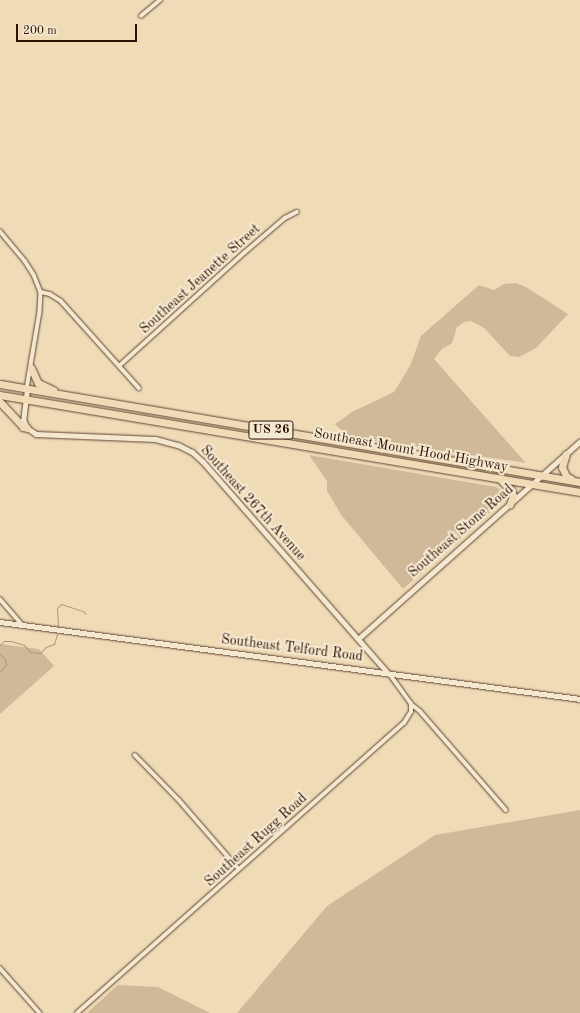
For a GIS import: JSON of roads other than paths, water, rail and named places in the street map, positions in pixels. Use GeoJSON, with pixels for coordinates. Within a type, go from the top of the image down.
{"type":"FeatureCollection","features":[{"type":"Feature","properties":{"kind":"highway"},"geometry":{"type":"LineString","coordinates":[[31,368],[35,379],[40,384],[70,396]]}},
{"type":"Feature","properties":{"kind":"highway","name":"Southeast Mount Hood Highway"},"geometry":{"type":"LineString","coordinates":[[0,384],[110,402],[537,479],[580,492]]}},
{"type":"Feature","properties":{"kind":"highway"},"geometry":{"type":"LineString","coordinates":[[0,389],[19,392],[27,389]]}},
{"type":"Feature","properties":{"kind":"highway","name":"Southeast Mount Hood Highway"},"geometry":{"type":"LineString","coordinates":[[0,395],[498,478],[576,481]]}},
{"type":"Feature","properties":{"kind":"highway"},"geometry":{"type":"LineString","coordinates":[[26,399],[34,396],[84,405],[110,402]]}},
{"type":"Feature","properties":{"kind":"highway"},"geometry":{"type":"LineString","coordinates":[[0,402],[23,427],[28,428]]}},
{"type":"Feature","properties":{"kind":"highway"},"geometry":{"type":"LineString","coordinates":[[566,454],[562,464],[562,470],[566,476],[576,481]]}},
{"type":"Feature","properties":{"kind":"highway"},"geometry":{"type":"LineString","coordinates":[[457,471],[467,469],[484,470],[580,487]]}},
{"type":"Feature","properties":{"kind":"highway"},"geometry":{"type":"LineString","coordinates":[[498,478],[511,490],[513,496],[510,504]]}},
{"type":"Feature","properties":{"kind":"street"},"geometry":{"type":"LineString","coordinates":[[141,16],[160,0]]}},
{"type":"Feature","properties":{"kind":"street","name":"Southeast Jeanette Street"},"geometry":{"type":"LineString","coordinates":[[119,366],[244,253],[285,218],[297,212]]}},
{"type":"Feature","properties":{"kind":"street"},"geometry":{"type":"LineString","coordinates":[[0,231],[25,261],[34,275],[41,292],[40,312],[23,416],[28,428]]}},
{"type":"Feature","properties":{"kind":"street"},"geometry":{"type":"LineString","coordinates":[[41,292],[50,294],[62,301],[139,388]]}},
{"type":"Feature","properties":{"kind":"street","name":"Southeast 267th Avenue"},"geometry":{"type":"LineString","coordinates":[[28,428],[33,433],[43,435],[155,439],[171,442],[188,450],[203,462],[388,673]]}},
{"type":"Feature","properties":{"kind":"street","name":"Southeast Stone Road"},"geometry":{"type":"LineString","coordinates":[[358,639],[580,441]]}},
{"type":"Feature","properties":{"kind":"street"},"geometry":{"type":"LineString","coordinates":[[0,599],[23,625]]}},
{"type":"Feature","properties":{"kind":"street","name":"Southeast Telford Road"},"geometry":{"type":"LineString","coordinates":[[0,622],[580,699]]}},
{"type":"Feature","properties":{"kind":"street"},"geometry":{"type":"LineString","coordinates":[[388,673],[412,704],[420,711],[506,810]]}},
{"type":"Feature","properties":{"kind":"street","name":"Southeast Rugg Road"},"geometry":{"type":"LineString","coordinates":[[77,1013],[404,723],[411,712],[412,704]]}},
{"type":"Feature","properties":{"kind":"street"},"geometry":{"type":"LineString","coordinates":[[135,755],[179,800],[239,869]]}},
{"type":"Feature","properties":{"kind":"street"},"geometry":{"type":"LineString","coordinates":[[0,968],[40,1013]]}},
{"type":"Feature","properties":{"kind":"waterway"},"geometry":{"type":"LineString","coordinates":[[58,626],[57,608],[61,604],[83,611],[86,614]]}},
{"type":"Feature","properties":{"kind":"waterway"},"geometry":{"type":"LineString","coordinates":[[0,645],[4,641],[11,641],[24,645],[30,652],[40,653],[46,647],[54,644],[57,634]]}},
{"type":"Feature","properties":{"kind":"waterway"},"geometry":{"type":"LineString","coordinates":[[0,654],[5,659],[6,665],[0,671]]}}]}
